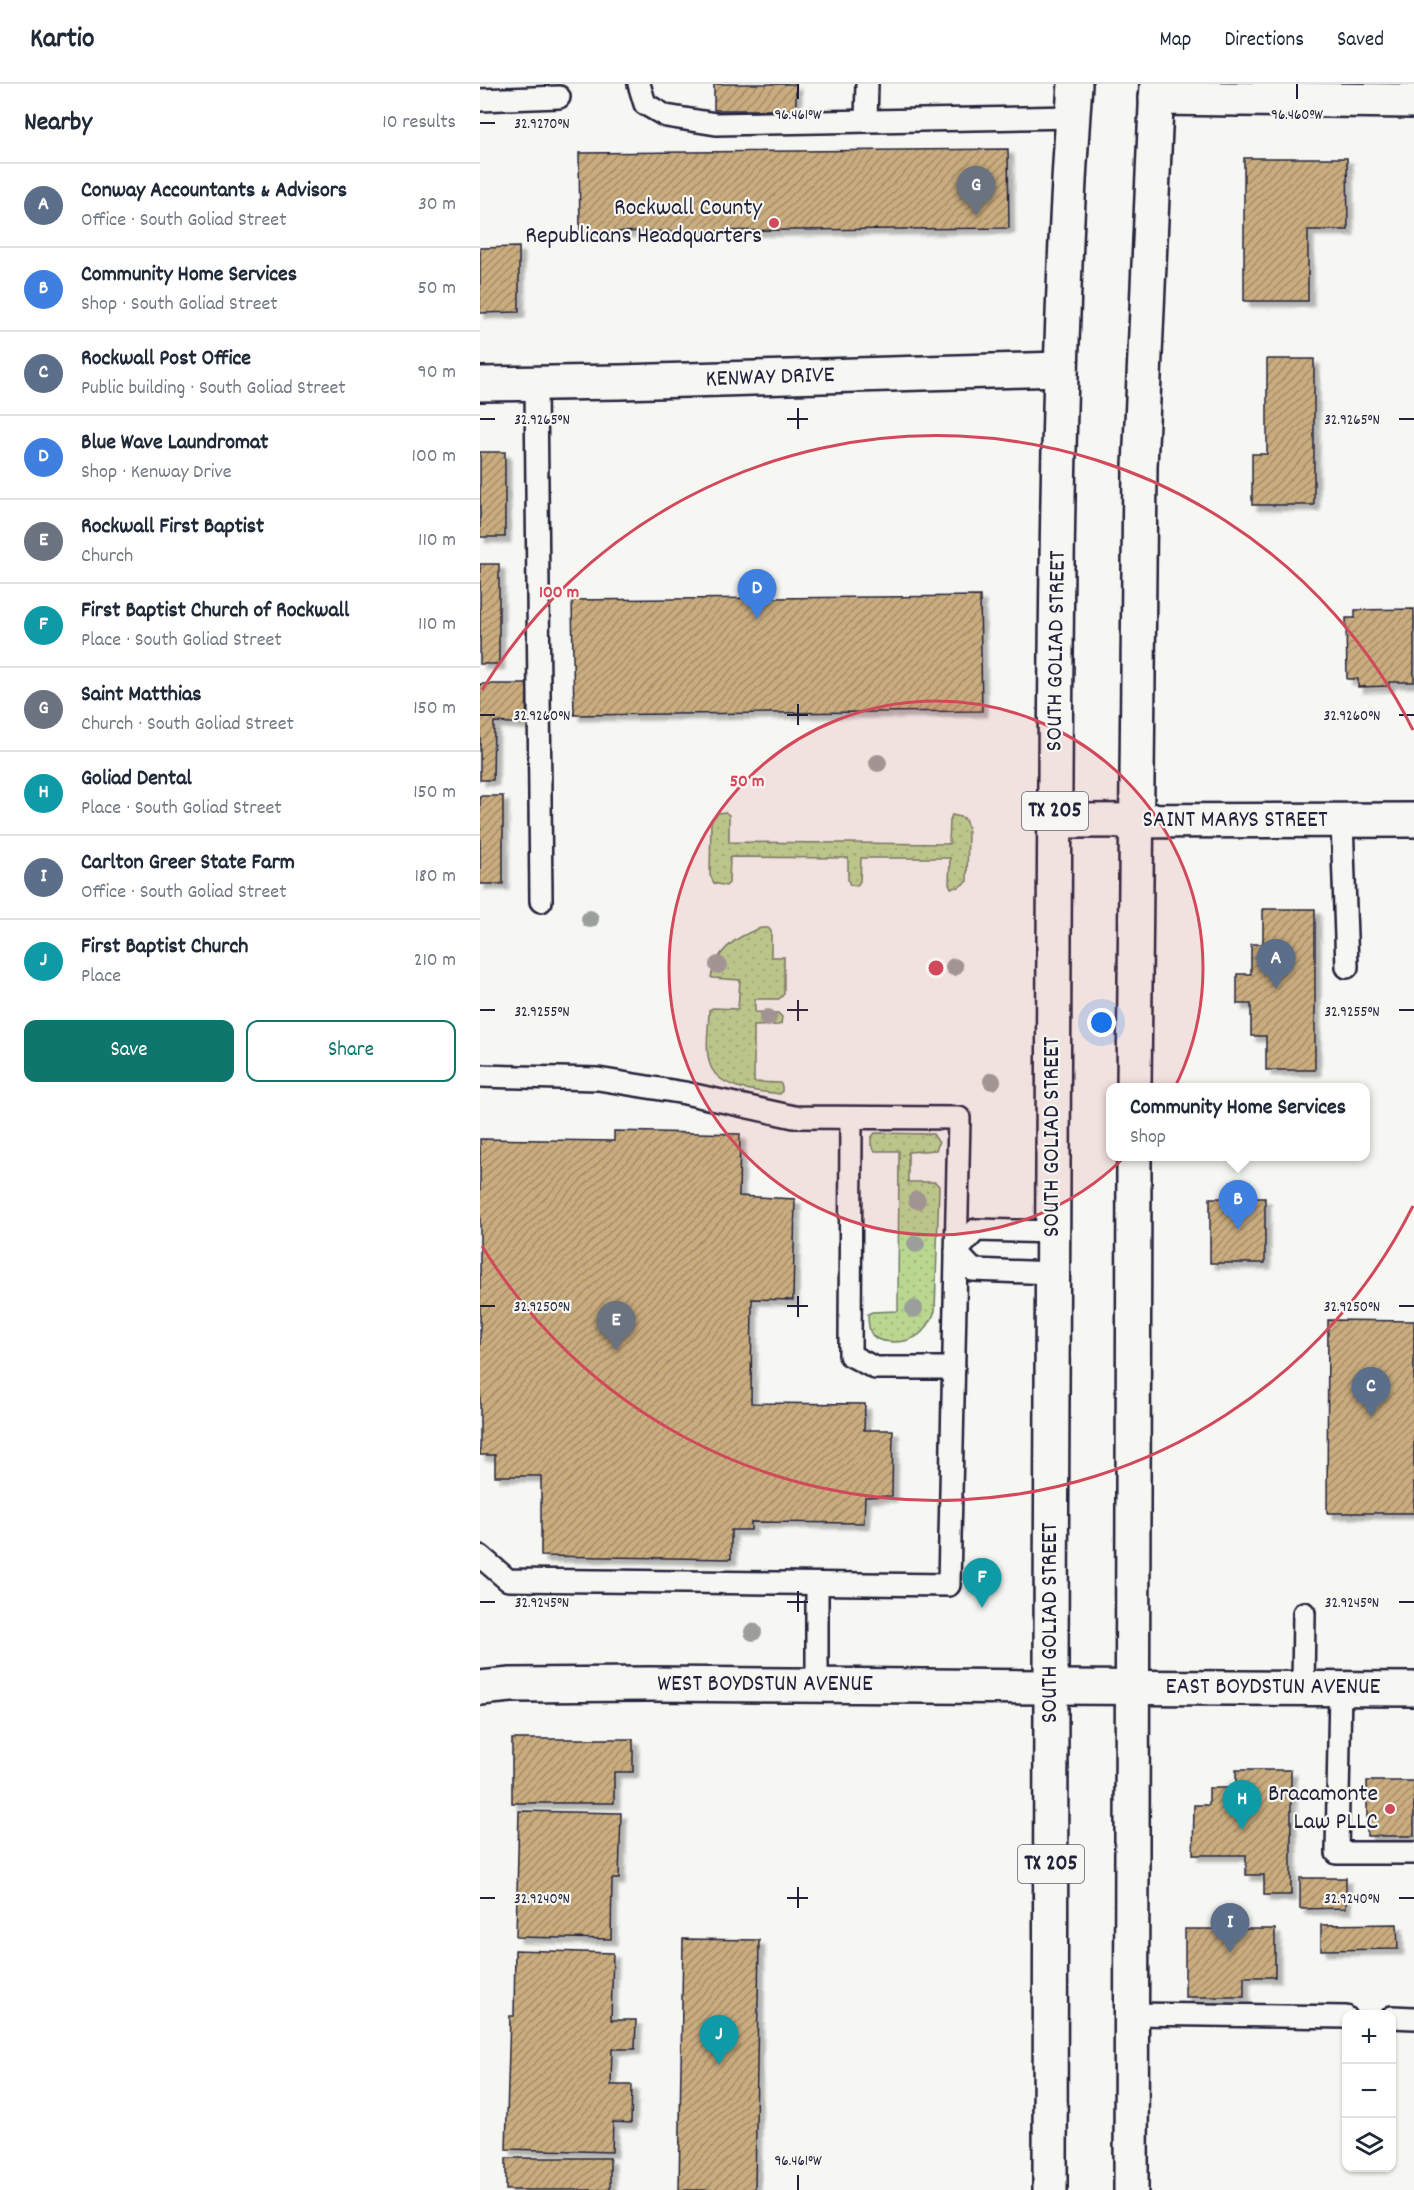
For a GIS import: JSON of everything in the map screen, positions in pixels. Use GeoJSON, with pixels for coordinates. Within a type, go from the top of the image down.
{"type":"FeatureCollection","features":[{"type":"Feature","properties":{"kind":"main road","name":"SOUTH GOLIAD STREET"},"geometry":{"type":"LineString","coordinates":[[1050,2190],[1052,1232],[1060,369],[1075,84]]}},
{"type":"Feature","properties":{"kind":"main road"},"geometry":{"type":"LineString","coordinates":[[1134,1083],[1140,467],[1156,91],[1414,101]]}},
{"type":"Feature","properties":{"kind":"main road","name":"KENWAY DRIVE"},"geometry":{"type":"LineString","coordinates":[[480,384],[1060,369]]}},
{"type":"Feature","properties":{"kind":"main road","name":"SAINT MARYS STREET"},"geometry":{"type":"LineString","coordinates":[[1055,821],[1414,820]]}},
{"type":"Feature","properties":{"kind":"main road"},"geometry":{"type":"LineString","coordinates":[[1131,2190],[1134,1161]]}},
{"type":"Feature","properties":{"kind":"main road","name":"WEST BOYDSTUN AVENUE"},"geometry":{"type":"LineString","coordinates":[[480,1688],[522,1685],[817,1685],[1131,1688]]}},
{"type":"Feature","properties":{"kind":"main road","name":"EAST BOYDSTUN AVENUE"},"geometry":{"type":"LineString","coordinates":[[1131,1688],[1414,1689]]}},
{"type":"Feature","properties":{"kind":"lane"},"geometry":{"type":"LineString","coordinates":[[639,84],[645,104],[666,116],[716,124],[1072,117]]}},
{"type":"Feature","properties":{"kind":"lane"},"geometry":{"type":"LineString","coordinates":[[866,121],[867,84]]}},
{"type":"Feature","properties":{"kind":"lane"},"geometry":{"type":"LineString","coordinates":[[480,100],[559,97]]}},
{"type":"Feature","properties":{"kind":"lane"},"geometry":{"type":"LineString","coordinates":[[536,384],[541,901]]}},
{"type":"Feature","properties":{"kind":"lane"},"geometry":{"type":"LineString","coordinates":[[1342,820],[1347,967]]}},
{"type":"Feature","properties":{"kind":"lane"},"geometry":{"type":"LineString","coordinates":[[480,1076],[598,1079],[685,1093],[794,1117],[959,1118],[949,1586],[508,1580],[480,1556]]}},
{"type":"Feature","properties":{"kind":"lane"},"geometry":{"type":"LineString","coordinates":[[850,1118],[850,1355],[875,1368],[954,1368]]}},
{"type":"Feature","properties":{"kind":"lane"},"geometry":{"type":"LineString","coordinates":[[956,1252],[976,1230],[1052,1232]]}},
{"type":"Feature","properties":{"kind":"lane"},"geometry":{"type":"LineString","coordinates":[[956,1252],[973,1270],[1053,1273]]}},
{"type":"Feature","properties":{"kind":"lane"},"geometry":{"type":"LineString","coordinates":[[817,1584],[817,1685]]}},
{"type":"Feature","properties":{"kind":"lane"},"geometry":{"type":"LineString","coordinates":[[1303,1689],[1304,1613]]}},
{"type":"Feature","properties":{"kind":"lane"},"geometry":{"type":"LineString","coordinates":[[1340,1688],[1337,1853],[1414,1853]]}},
{"type":"Feature","properties":{"kind":"lane"},"geometry":{"type":"LineString","coordinates":[[1131,2014],[1342,2017]]}},
{"type":"Feature","properties":{"kind":"lane"},"geometry":{"type":"LineString","coordinates":[[1396,2017],[1414,2018]]}},
{"type":"Feature","properties":{"kind":"green space"},"geometry":{"type":"Polygon","coordinates":[[[725,812],[729,815],[729,842],[949,844],[952,815],[964,818],[968,827],[967,881],[959,887],[951,888],[949,883],[950,858],[861,858],[860,881],[857,886],[850,885],[848,880],[848,858],[730,857],[729,883],[726,886],[714,883],[710,875],[711,821],[718,813],[725,812]]]}},
{"type":"Feature","properties":{"kind":"green space"},"geometry":{"type":"Polygon","coordinates":[[[761,928],[768,928],[771,931],[771,957],[784,957],[784,994],[779,999],[755,999],[755,1012],[778,1013],[782,1017],[781,1024],[778,1025],[754,1026],[754,1082],[780,1083],[782,1091],[780,1094],[741,1088],[723,1080],[711,1067],[708,1054],[709,1010],[713,1008],[738,1009],[740,980],[711,977],[714,967],[729,945],[761,928]]]}},
{"type":"Feature","properties":{"kind":"green space"},"geometry":{"type":"Polygon","coordinates":[[[875,1133],[933,1134],[939,1143],[936,1150],[908,1152],[908,1182],[935,1182],[939,1186],[935,1311],[924,1330],[913,1338],[900,1342],[880,1340],[872,1336],[868,1321],[868,1314],[872,1312],[898,1311],[899,1151],[875,1151],[871,1145],[871,1138],[875,1133]]]}},
{"type":"Feature","properties":{"kind":"building"},"geometry":{"type":"Polygon","coordinates":[[[714,84],[796,84],[796,110],[714,110],[714,84]]]}},
{"type":"Feature","properties":{"kind":"building"},"geometry":{"type":"Polygon","coordinates":[[[1008,149],[1009,228],[580,232],[579,153],[1008,149]]]}},
{"type":"Feature","properties":{"kind":"building"},"geometry":{"type":"Polygon","coordinates":[[[1244,158],[1347,158],[1348,230],[1308,230],[1308,301],[1244,301],[1244,158]]]}},
{"type":"Feature","properties":{"kind":"building"},"geometry":{"type":"Polygon","coordinates":[[[519,247],[519,312],[480,313],[480,248],[519,247]]]}},
{"type":"Feature","properties":{"kind":"building"},"geometry":{"type":"Polygon","coordinates":[[[1267,359],[1314,359],[1314,505],[1252,505],[1252,454],[1267,454],[1267,359]]]}},
{"type":"Feature","properties":{"kind":"building"},"geometry":{"type":"Polygon","coordinates":[[[480,452],[505,452],[505,537],[480,537],[480,452]]]}},
{"type":"Feature","properties":{"kind":"building"},"geometry":{"type":"Polygon","coordinates":[[[480,564],[499,564],[499,664],[480,664],[480,564]]]}},
{"type":"Feature","properties":{"kind":"building"},"geometry":{"type":"Polygon","coordinates":[[[980,596],[982,711],[574,715],[572,600],[980,596]]]}},
{"type":"Feature","properties":{"kind":"building"},"geometry":{"type":"Polygon","coordinates":[[[1414,609],[1414,682],[1389,682],[1389,686],[1358,687],[1358,679],[1347,679],[1346,618],[1355,618],[1355,610],[1414,609]]]}},
{"type":"Feature","properties":{"kind":"building"},"geometry":{"type":"Polygon","coordinates":[[[480,684],[527,684],[526,724],[494,722],[493,780],[480,780],[480,684]]]}},
{"type":"Feature","properties":{"kind":"building"},"geometry":{"type":"Polygon","coordinates":[[[480,796],[503,796],[503,884],[480,884],[480,796]]]}},
{"type":"Feature","properties":{"kind":"building"},"geometry":{"type":"Polygon","coordinates":[[[1263,909],[1315,909],[1315,1070],[1266,1070],[1266,1036],[1251,1036],[1251,1004],[1237,1004],[1237,974],[1251,974],[1251,944],[1263,944],[1263,909]]]}},
{"type":"Feature","properties":{"kind":"building"},"geometry":{"type":"Polygon","coordinates":[[[614,1131],[740,1134],[739,1196],[795,1199],[793,1300],[752,1299],[751,1403],[865,1404],[864,1430],[893,1430],[892,1496],[865,1497],[864,1523],[751,1522],[751,1530],[731,1530],[731,1559],[541,1556],[541,1476],[495,1476],[495,1455],[480,1455],[480,1139],[614,1141],[614,1131]]]}},
{"type":"Feature","properties":{"kind":"building"},"geometry":{"type":"Polygon","coordinates":[[[1210,1198],[1265,1198],[1265,1263],[1210,1263],[1210,1198]]]}},
{"type":"Feature","properties":{"kind":"building"},"geometry":{"type":"Polygon","coordinates":[[[1328,1320],[1414,1321],[1414,1513],[1327,1513],[1328,1320]]]}},
{"type":"Feature","properties":{"kind":"building"},"geometry":{"type":"Polygon","coordinates":[[[512,1739],[633,1739],[633,1772],[614,1772],[614,1803],[512,1803],[512,1739]]]}},
{"type":"Feature","properties":{"kind":"building"},"geometry":{"type":"Polygon","coordinates":[[[1236,1770],[1291,1770],[1291,1895],[1264,1895],[1264,1875],[1246,1875],[1246,1855],[1193,1855],[1194,1805],[1209,1805],[1209,1788],[1236,1788],[1236,1770]]]}},
{"type":"Feature","properties":{"kind":"building","name":"Bracamonte Law PLLC"},"geometry":{"type":"Polygon","coordinates":[[[1367,1781],[1414,1781],[1414,1836],[1367,1836],[1367,1781]]]}},
{"type":"Feature","properties":{"kind":"building"},"geometry":{"type":"Polygon","coordinates":[[[519,1811],[621,1813],[619,1879],[612,1879],[611,1939],[516,1937],[519,1811]]]}},
{"type":"Feature","properties":{"kind":"building"},"geometry":{"type":"Polygon","coordinates":[[[1300,1878],[1346,1878],[1346,1908],[1300,1909],[1300,1878]]]}},
{"type":"Feature","properties":{"kind":"building"},"geometry":{"type":"Polygon","coordinates":[[[1397,1924],[1398,1949],[1321,1950],[1321,1925],[1397,1924]]]}},
{"type":"Feature","properties":{"kind":"building"},"geometry":{"type":"Polygon","coordinates":[[[1185,1929],[1275,1929],[1275,1977],[1244,1977],[1244,1997],[1185,1997],[1185,1929]]]}},
{"type":"Feature","properties":{"kind":"building"},"geometry":{"type":"Polygon","coordinates":[[[683,1939],[759,1940],[755,2190],[679,2190],[683,1939]]]}},
{"type":"Feature","properties":{"kind":"building"},"geometry":{"type":"Polygon","coordinates":[[[515,1950],[613,1953],[611,2020],[636,2020],[635,2049],[612,2049],[611,2085],[632,2085],[631,2123],[613,2122],[612,2152],[506,2149],[510,2016],[514,2016],[515,1950]]]}},
{"type":"Feature","properties":{"kind":"building"},"geometry":{"type":"Polygon","coordinates":[[[506,2158],[610,2158],[610,2190],[506,2190],[506,2158]]]}},
{"type":"Feature","properties":{"kind":"place","name":"Saint Matthias"},"geometry":{"type":"Point","coordinates":[976,216]}},
{"type":"Feature","properties":{"kind":"place","name":"Rockwall County Republicans Headquarters"},"geometry":{"type":"Point","coordinates":[774,223]}},
{"type":"Feature","properties":{"kind":"place","name":"Blue Wave Laundromat"},"geometry":{"type":"Point","coordinates":[757,619]}},
{"type":"Feature","properties":{"kind":"place","name":"Conway Accountants & Advisors"},"geometry":{"type":"Point","coordinates":[1276,989]}},
{"type":"Feature","properties":{"kind":"place","name":"Community Home Services"},"geometry":{"type":"Point","coordinates":[1238,1230]}},
{"type":"Feature","properties":{"kind":"place","name":"Rockwall First Baptist"},"geometry":{"type":"Point","coordinates":[616,1351]}},
{"type":"Feature","properties":{"kind":"place","name":"Rockwall Post Office"},"geometry":{"type":"Point","coordinates":[1371,1417]}},
{"type":"Feature","properties":{"kind":"place","name":"First Baptist Church of Rockwall"},"geometry":{"type":"Point","coordinates":[982,1608]}},
{"type":"Feature","properties":{"kind":"place","name":"Bracamonte Law PLLC"},"geometry":{"type":"Point","coordinates":[1390,1809]}},
{"type":"Feature","properties":{"kind":"place","name":"Goliad Dental"},"geometry":{"type":"Point","coordinates":[1242,1830]}},
{"type":"Feature","properties":{"kind":"place","name":"Carlton Greer State Farm"},"geometry":{"type":"Point","coordinates":[1230,1953]}},
{"type":"Feature","properties":{"kind":"place","name":"First Baptist Church"},"geometry":{"type":"Point","coordinates":[719,2065]}}]}
